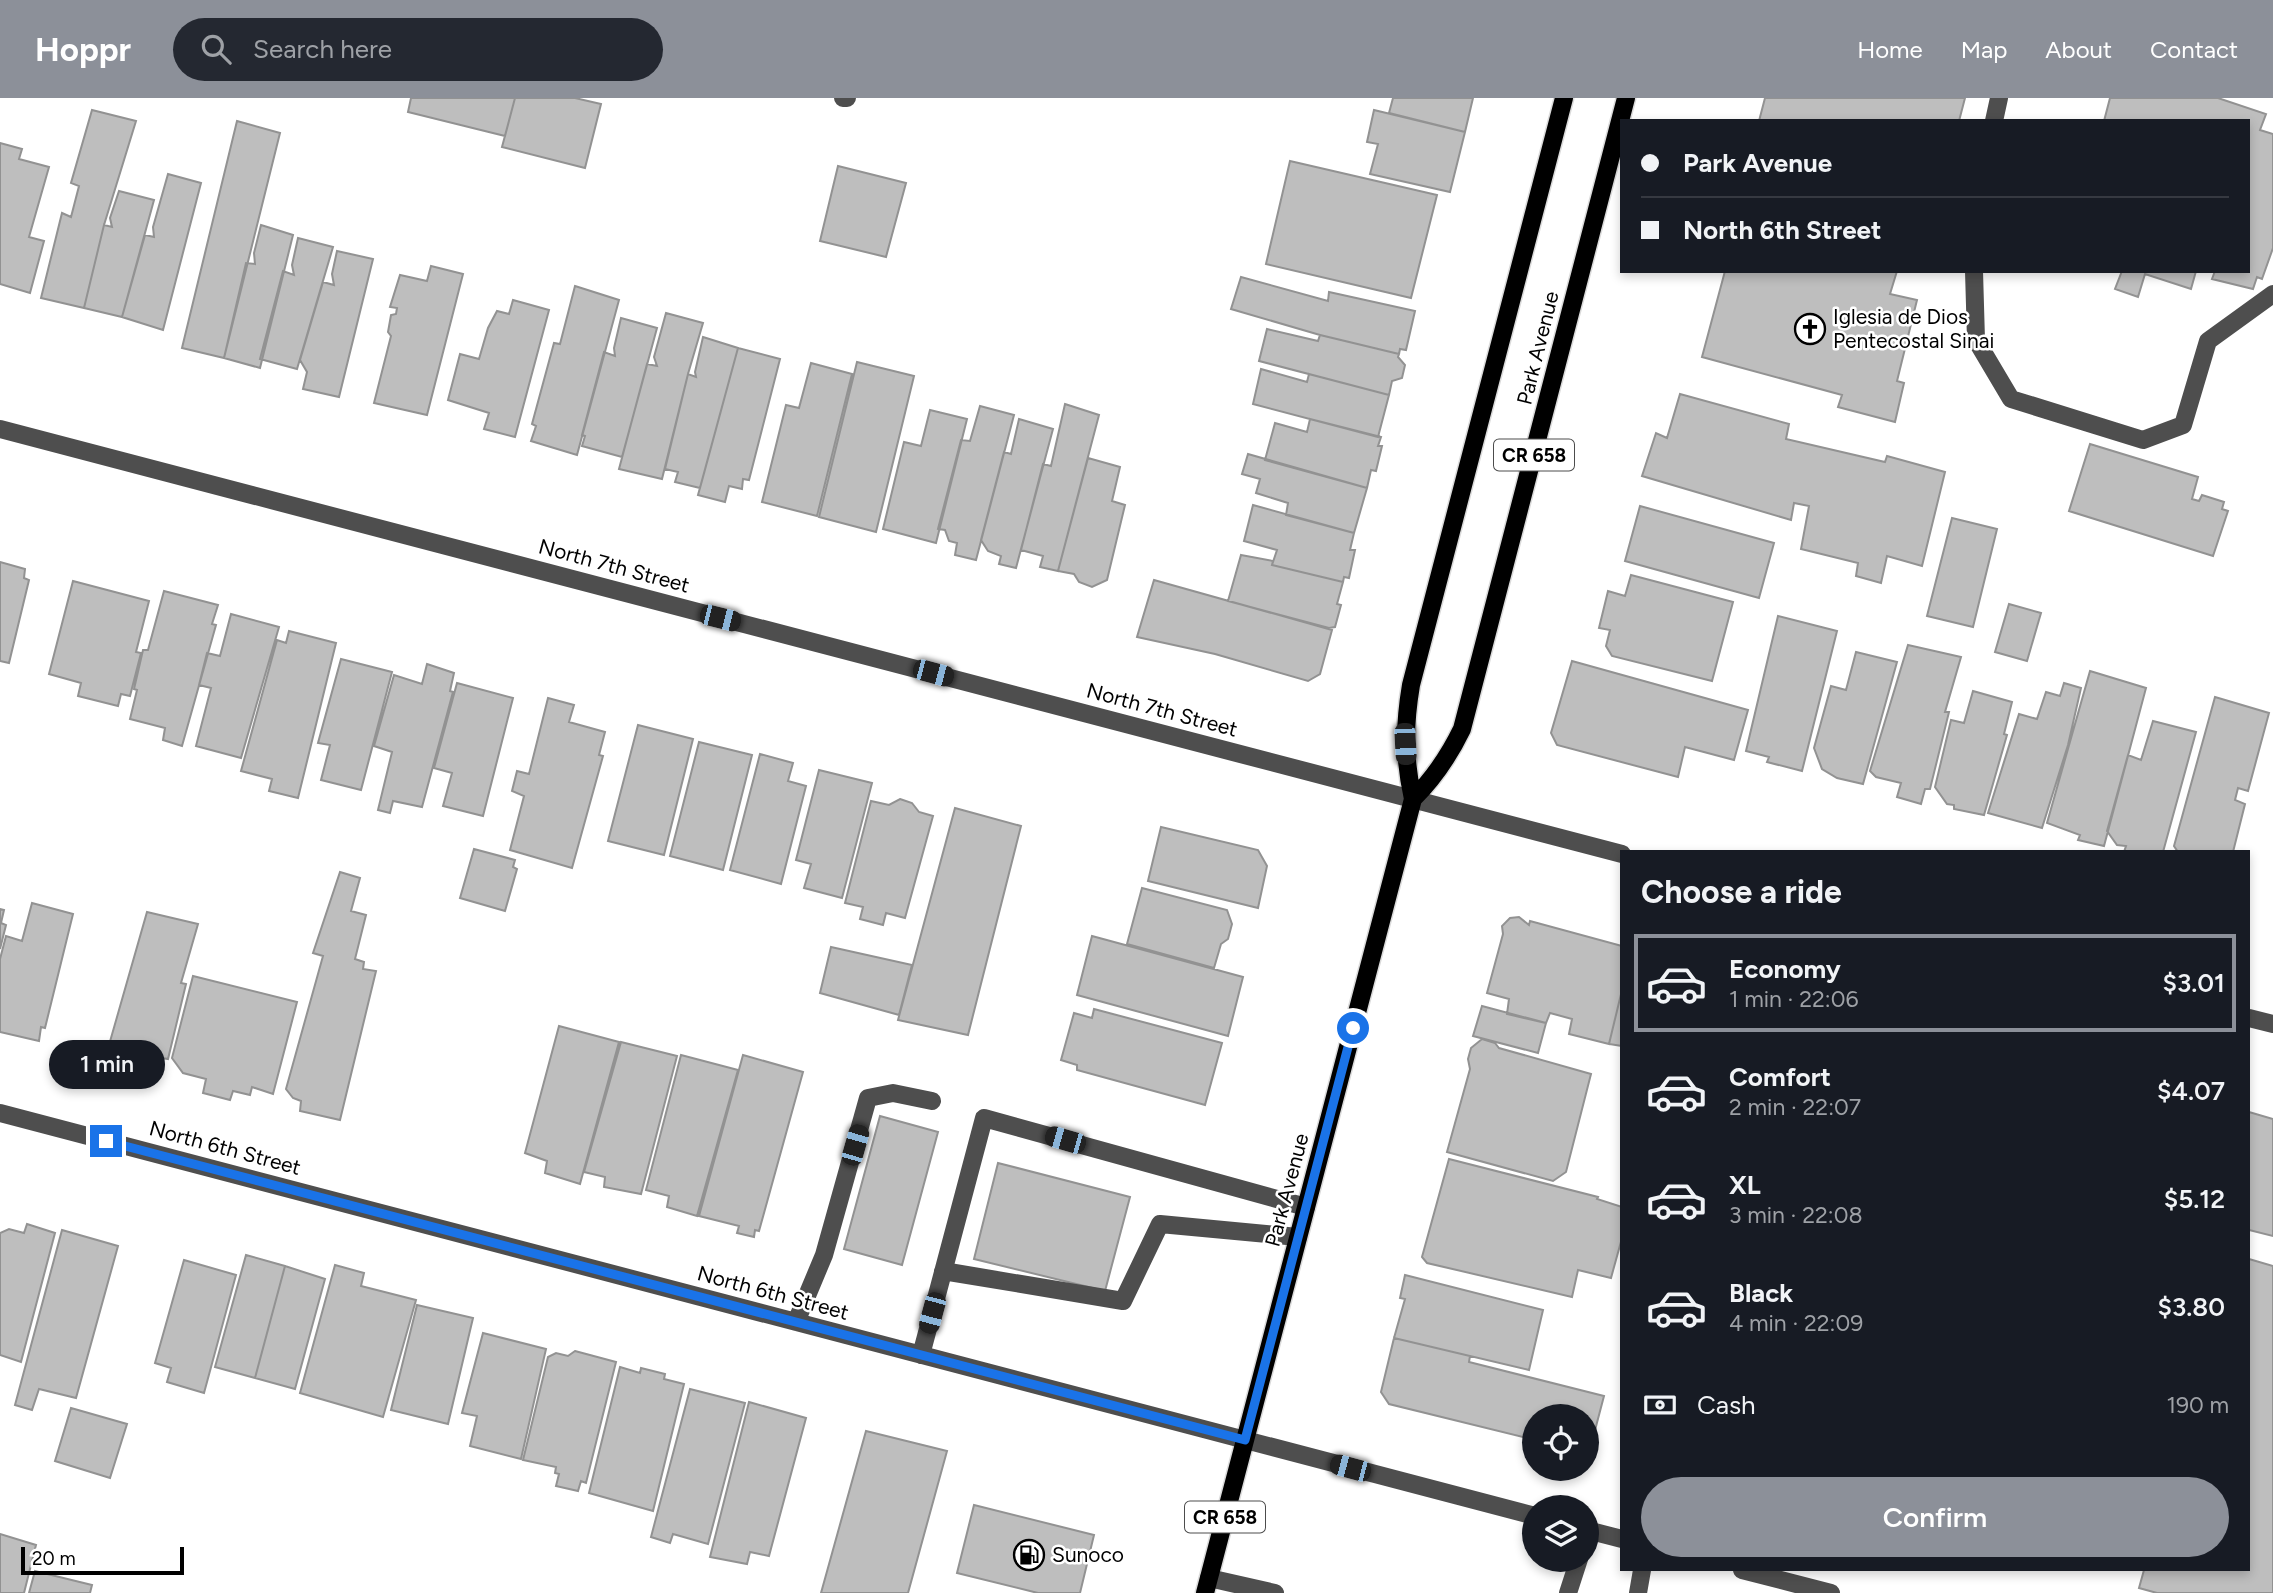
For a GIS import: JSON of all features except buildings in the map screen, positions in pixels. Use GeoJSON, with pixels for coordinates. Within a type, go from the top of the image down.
{"type":"FeatureCollection","features":[{"type":"Feature","properties":{"kind":"main road","name":"Park Avenue"},"geometry":{"type":"LineString","coordinates":[[1207,1585],[1413,799],[1406,768],[1405,744],[1411,685],[1564,98]]}},
{"type":"Feature","properties":{"kind":"main road","name":"Park Avenue"},"geometry":{"type":"LineString","coordinates":[[1621,119],[1626,98]]}},
{"type":"Feature","properties":{"kind":"main road","name":"Park Avenue"},"geometry":{"type":"LineString","coordinates":[[1413,799],[1433,779],[1449,757],[1462,729],[1620,121]]}},
{"type":"Feature","properties":{"kind":"street"},"geometry":{"type":"LineString","coordinates":[[1994,119],[1999,98]]}},
{"type":"Feature","properties":{"kind":"street"},"geometry":{"type":"LineString","coordinates":[[1974,273],[1976,340],[2011,399],[2143,440],[2183,425],[2208,341],[2273,295]]}},
{"type":"Feature","properties":{"kind":"street","name":"North 7th Street"},"geometry":{"type":"LineString","coordinates":[[0,429],[1620,853]]}},
{"type":"Feature","properties":{"kind":"street"},"geometry":{"type":"LineString","coordinates":[[2250,1018],[2273,1024]]}},
{"type":"Feature","properties":{"kind":"street"},"geometry":{"type":"LineString","coordinates":[[796,1322],[824,1255],[868,1098],[893,1093],[932,1101]]}},
{"type":"Feature","properties":{"kind":"street","name":"North 6th Street"},"geometry":{"type":"LineString","coordinates":[[0,1113],[1522,1513]]}},
{"type":"Feature","properties":{"kind":"street"},"geometry":{"type":"LineString","coordinates":[[921,1355],[984,1118],[1306,1207]]}},
{"type":"Feature","properties":{"kind":"street"},"geometry":{"type":"LineString","coordinates":[[943,1271],[1123,1301],[1160,1224],[1298,1237]]}},
{"type":"Feature","properties":{"kind":"street"},"geometry":{"type":"LineString","coordinates":[[1599,1534],[1620,1539]]}},
{"type":"Feature","properties":{"kind":"street"},"geometry":{"type":"LineString","coordinates":[[1638,1593],[1642,1571]]}},
{"type":"Feature","properties":{"kind":"street"},"geometry":{"type":"LineString","coordinates":[[1746,1571],[1831,1593]]}},
{"type":"Feature","properties":{"kind":"street"},"geometry":{"type":"LineString","coordinates":[[1568,1593],[1575,1572]]}},
{"type":"Feature","properties":{"kind":"street"},"geometry":{"type":"LineString","coordinates":[[1207,1585],[1275,1593]]}},
{"type":"Feature","properties":{"kind":"place","name":"Iglesia de Dios Pentecostal Sinai"},"geometry":{"type":"Point","coordinates":[1810,329]}},
{"type":"Feature","properties":{"kind":"place","name":"Sunoco"},"geometry":{"type":"Point","coordinates":[1029,1555]}},
{"type":"Feature","properties":{"kind":"route"},"geometry":{"type":"LineString","coordinates":[[106,1141],[1245,1440],[1353,1028]]}}]}
